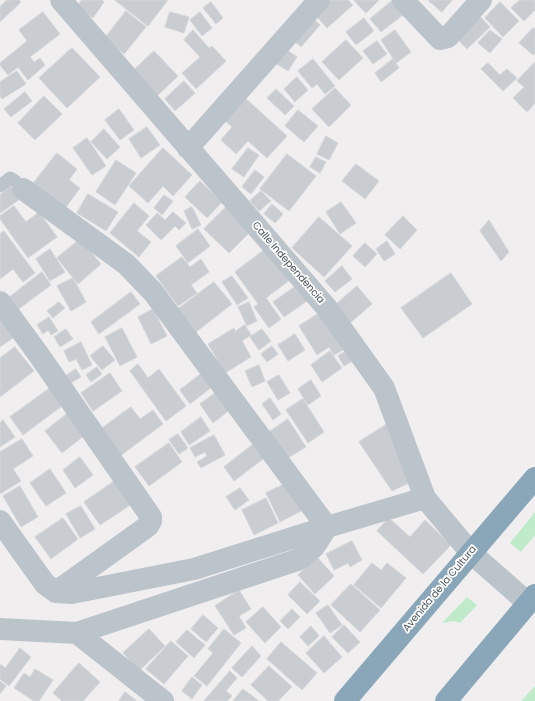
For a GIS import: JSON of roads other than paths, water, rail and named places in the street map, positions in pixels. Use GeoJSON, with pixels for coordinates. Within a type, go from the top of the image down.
{"type":"FeatureCollection","features":[{"type":"Feature","properties":{"kind":"highway","name":"Avenida de la Cultura"},"geometry":{"type":"LineString","coordinates":[[345,701],[535,478]]}},
{"type":"Feature","properties":{"kind":"highway"},"geometry":{"type":"LineString","coordinates":[[446,701],[532,599]]}},
{"type":"Feature","properties":{"kind":"street","name":"Calle Independencia"},"geometry":{"type":"LineString","coordinates":[[61,0],[326,307],[384,388],[425,498],[471,553],[532,599]]}},
{"type":"Feature","properties":{"kind":"street"},"geometry":{"type":"LineString","coordinates":[[188,148],[318,0]]}},
{"type":"Feature","properties":{"kind":"street"},"geometry":{"type":"LineString","coordinates":[[404,0],[440,39],[448,37],[481,0]]}},
{"type":"Feature","properties":{"kind":"street"},"geometry":{"type":"LineString","coordinates":[[23,189],[126,264],[153,292],[327,527]]}},
{"type":"Feature","properties":{"kind":"street"},"geometry":{"type":"LineString","coordinates":[[0,302],[39,355],[151,517],[151,521],[148,526],[56,592]]}},
{"type":"Feature","properties":{"kind":"street"},"geometry":{"type":"LineString","coordinates":[[0,521],[45,584],[56,592],[72,593],[194,569],[425,498]]}},
{"type":"Feature","properties":{"kind":"street"},"geometry":{"type":"LineString","coordinates":[[0,629],[77,633],[300,559],[314,547],[327,527]]}},
{"type":"Feature","properties":{"kind":"street"},"geometry":{"type":"LineString","coordinates":[[77,633],[163,701]]}},
{"type":"Feature","properties":{"kind":"lane"},"geometry":{"type":"LineString","coordinates":[[0,186],[10,178],[23,189]]}}]}
